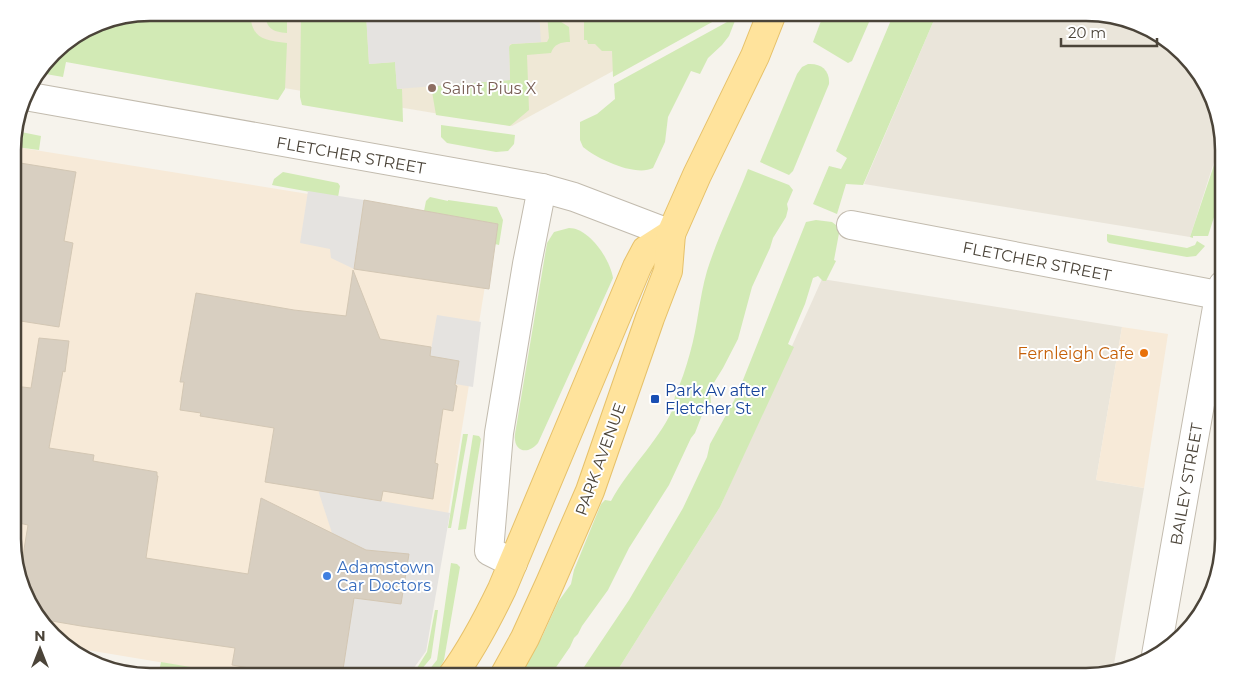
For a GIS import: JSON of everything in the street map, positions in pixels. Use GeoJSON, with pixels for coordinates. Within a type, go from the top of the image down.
{"type":"FeatureCollection","features":[{"type":"Feature","properties":{"kind":"main road","name":"PARK AVENUE"},"geometry":{"type":"LineString","coordinates":[[508,668],[538,611],[590,491],[668,271],[671,234],[697,174],[755,56],[768,21]]}},
{"type":"Feature","properties":{"kind":"main road"},"geometry":{"type":"LineString","coordinates":[[458,668],[490,615],[637,267],[646,250],[671,234]]}},
{"type":"Feature","properties":{"kind":"street","name":"FLETCHER STREET"},"geometry":{"type":"LineString","coordinates":[[33,97],[542,188],[574,196],[671,234]]}},
{"type":"Feature","properties":{"kind":"street"},"geometry":{"type":"LineString","coordinates":[[513,563],[489,551],[499,433],[527,264],[542,188]]}},
{"type":"Feature","properties":{"kind":"street","name":"FLETCHER STREET"},"geometry":{"type":"LineString","coordinates":[[852,226],[1214,291]]}},
{"type":"Feature","properties":{"kind":"street","name":"BAILEY STREET"},"geometry":{"type":"LineString","coordinates":[[1158,645],[1214,336]]}},
{"type":"Feature","properties":{"kind":"shaded area","name":"Saint Pius X"},"geometry":{"type":"Polygon","coordinates":[[[704,21],[512,126],[67,52],[101,31],[125,24],[142,22],[704,21]]]}},
{"type":"Feature","properties":{"kind":"shaded area"},"geometry":{"type":"Polygon","coordinates":[[[934,21],[1085,21],[1102,22],[1135,31],[1164,48],[1188,72],[1205,101],[1214,134],[1214,162],[1190,237],[864,184],[934,21]]]}},
{"type":"Feature","properties":{"kind":"shaded area"},"geometry":{"type":"Polygon","coordinates":[[[367,22],[540,22],[541,42],[510,44],[510,80],[397,89],[395,62],[369,64],[367,22]]]}},
{"type":"Feature","properties":{"kind":"shaded area"},"geometry":{"type":"Polygon","coordinates":[[[21,148],[495,224],[426,651],[414,668],[195,668],[86,650],[65,635],[65,624],[54,624],[48,617],[31,588],[22,555],[21,538],[21,148]]]}},
{"type":"Feature","properties":{"kind":"shaded area"},"geometry":{"type":"Polygon","coordinates":[[[308,191],[364,200],[354,269],[331,258],[330,249],[300,243],[308,191]]]}},
{"type":"Feature","properties":{"kind":"shaded area"},"geometry":{"type":"Polygon","coordinates":[[[822,279],[1122,327],[1096,480],[1144,488],[1114,664],[1094,667],[619,668],[720,507],[822,279]]]}},
{"type":"Feature","properties":{"kind":"shaded area"},"geometry":{"type":"Polygon","coordinates":[[[437,315],[481,322],[473,387],[455,384],[458,361],[430,356],[437,315]]]}},
{"type":"Feature","properties":{"kind":"shaded area"},"geometry":{"type":"Polygon","coordinates":[[[1122,327],[1168,334],[1144,488],[1096,480],[1122,327]]]}},
{"type":"Feature","properties":{"kind":"shaded area"},"geometry":{"type":"Polygon","coordinates":[[[320,489],[450,513],[426,651],[414,668],[343,668],[354,598],[401,604],[409,554],[366,550],[332,533],[319,493],[320,489]]]}},
{"type":"Feature","properties":{"kind":"green space"},"geometry":{"type":"Polygon","coordinates":[[[713,21],[613,77],[612,51],[602,51],[595,44],[588,44],[587,40],[584,40],[584,22],[713,21]]]}},
{"type":"Feature","properties":{"kind":"green space"},"geometry":{"type":"Polygon","coordinates":[[[735,21],[729,36],[708,58],[700,74],[691,71],[668,117],[665,142],[653,168],[637,170],[617,165],[597,157],[583,147],[580,140],[580,122],[597,114],[615,99],[614,84],[727,22],[735,21]]]}},
{"type":"Feature","properties":{"kind":"green space"},"geometry":{"type":"Polygon","coordinates":[[[821,21],[869,21],[852,61],[848,63],[813,42],[821,21]]]}},
{"type":"Feature","properties":{"kind":"green space"},"geometry":{"type":"Polygon","coordinates":[[[891,21],[933,21],[863,185],[846,184],[837,214],[813,204],[829,166],[841,169],[847,158],[836,151],[891,21]]]}},
{"type":"Feature","properties":{"kind":"green space"},"geometry":{"type":"Polygon","coordinates":[[[142,22],[251,22],[260,37],[271,41],[287,43],[285,89],[278,100],[66,62],[63,77],[46,74],[65,53],[101,31],[125,24],[142,22]]]}},
{"type":"Feature","properties":{"kind":"green space"},"geometry":{"type":"Polygon","coordinates":[[[267,22],[287,22],[287,33],[277,32],[268,26],[267,22]]]}},
{"type":"Feature","properties":{"kind":"green space"},"geometry":{"type":"Polygon","coordinates":[[[301,22],[367,22],[369,64],[395,62],[397,89],[402,89],[403,122],[302,105],[300,97],[301,22]]]}},
{"type":"Feature","properties":{"kind":"green space"},"geometry":{"type":"Polygon","coordinates":[[[548,22],[560,22],[569,27],[570,42],[558,44],[551,53],[527,55],[529,110],[510,126],[436,115],[431,86],[443,85],[450,92],[451,96],[458,96],[453,95],[451,89],[446,85],[510,80],[509,46],[512,44],[547,42],[549,38],[548,22]]]}},
{"type":"Feature","properties":{"kind":"green space"},"geometry":{"type":"Polygon","coordinates":[[[808,64],[824,68],[828,75],[829,84],[793,171],[789,175],[760,162],[797,74],[802,67],[808,64]]]}},
{"type":"Feature","properties":{"kind":"green space"},"geometry":{"type":"Polygon","coordinates":[[[441,125],[515,135],[514,144],[508,151],[496,152],[447,143],[441,137],[441,125]]]}},
{"type":"Feature","properties":{"kind":"green space"},"geometry":{"type":"Polygon","coordinates":[[[22,132],[41,136],[39,150],[21,148],[22,132]]]}},
{"type":"Feature","properties":{"kind":"green space"},"geometry":{"type":"Polygon","coordinates":[[[1214,165],[1214,217],[1208,236],[1190,237],[1214,165]]]}},
{"type":"Feature","properties":{"kind":"green space"},"geometry":{"type":"Polygon","coordinates":[[[748,169],[789,185],[793,190],[787,204],[786,217],[773,238],[752,287],[738,339],[710,389],[711,403],[702,415],[669,485],[629,548],[608,590],[556,668],[525,668],[542,637],[558,602],[571,584],[574,570],[601,504],[605,500],[611,501],[666,423],[672,411],[675,396],[693,343],[702,291],[716,245],[748,169]]]}},
{"type":"Feature","properties":{"kind":"green space"},"geometry":{"type":"Polygon","coordinates":[[[283,172],[338,183],[340,186],[338,197],[272,185],[274,179],[283,172]]]}},
{"type":"Feature","properties":{"kind":"green space"},"geometry":{"type":"Polygon","coordinates":[[[430,197],[497,207],[503,220],[499,245],[495,244],[497,224],[424,211],[426,201],[430,197]]]}},
{"type":"Feature","properties":{"kind":"green space"},"geometry":{"type":"Polygon","coordinates":[[[816,220],[832,222],[840,228],[834,260],[836,261],[826,281],[823,281],[818,276],[813,278],[805,304],[788,344],[794,347],[720,507],[619,668],[584,668],[629,600],[683,508],[707,457],[710,444],[737,395],[806,222],[816,220]]]}},
{"type":"Feature","properties":{"kind":"green space"},"geometry":{"type":"Polygon","coordinates":[[[569,228],[577,229],[591,239],[608,262],[613,278],[538,443],[534,447],[522,450],[516,444],[515,434],[547,243],[554,232],[569,228]]]}},
{"type":"Feature","properties":{"kind":"green space"},"geometry":{"type":"Polygon","coordinates":[[[1107,234],[1187,248],[1195,245],[1197,241],[1205,246],[1196,256],[1187,257],[1109,243],[1107,241],[1107,234]]]}},
{"type":"Feature","properties":{"kind":"green space"},"geometry":{"type":"Polygon","coordinates":[[[463,434],[468,434],[451,528],[448,528],[463,434]]]}},
{"type":"Feature","properties":{"kind":"green space"},"geometry":{"type":"Polygon","coordinates":[[[473,435],[479,436],[481,439],[466,529],[458,530],[473,435]]]}},
{"type":"Feature","properties":{"kind":"green space"},"geometry":{"type":"Polygon","coordinates":[[[451,563],[457,564],[460,567],[444,660],[440,668],[431,668],[437,660],[451,563]]]}},
{"type":"Feature","properties":{"kind":"green space"},"geometry":{"type":"Polygon","coordinates":[[[435,610],[438,610],[431,658],[423,668],[417,668],[427,652],[435,610]]]}},
{"type":"Feature","properties":{"kind":"green space"},"geometry":{"type":"Polygon","coordinates":[[[161,662],[196,668],[160,668],[161,662]]]}},
{"type":"Feature","properties":{"kind":"building"},"geometry":{"type":"Polygon","coordinates":[[[21,163],[76,172],[64,241],[73,243],[59,327],[21,321],[21,163]]]}},
{"type":"Feature","properties":{"kind":"building"},"geometry":{"type":"Polygon","coordinates":[[[364,200],[498,224],[489,289],[354,269],[364,200]]]}},
{"type":"Feature","properties":{"kind":"building"},"geometry":{"type":"Polygon","coordinates":[[[353,270],[380,339],[431,347],[430,356],[459,361],[453,411],[443,409],[435,463],[438,464],[433,499],[383,491],[381,501],[265,482],[274,428],[200,416],[201,413],[180,410],[184,382],[180,382],[196,293],[294,310],[346,316],[353,270]]]}},
{"type":"Feature","properties":{"kind":"building"},"geometry":{"type":"Polygon","coordinates":[[[39,338],[69,341],[65,372],[63,371],[49,448],[94,455],[93,461],[157,472],[146,558],[248,574],[261,498],[366,550],[409,554],[401,604],[354,598],[343,668],[249,668],[232,665],[235,648],[51,621],[31,588],[23,558],[28,525],[21,524],[21,387],[31,388],[39,338]]]}},
{"type":"Feature","properties":{"kind":"place","name":"Saint Pius X"},"geometry":{"type":"Point","coordinates":[432,88]}},
{"type":"Feature","properties":{"kind":"place","name":"Fernleigh Cafe"},"geometry":{"type":"Point","coordinates":[1144,353]}},
{"type":"Feature","properties":{"kind":"place","name":"Park Av after Fletcher St"},"geometry":{"type":"Point","coordinates":[655,399]}},
{"type":"Feature","properties":{"kind":"place","name":"Adamstown Car Doctors"},"geometry":{"type":"Point","coordinates":[327,576]}}]}
